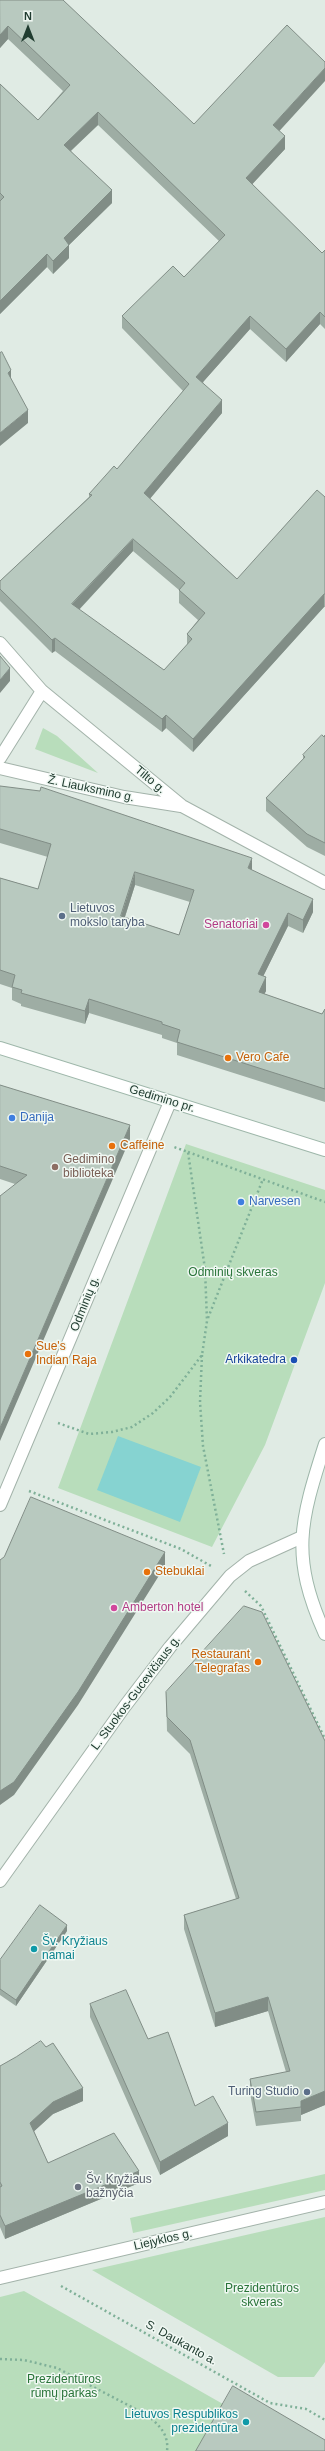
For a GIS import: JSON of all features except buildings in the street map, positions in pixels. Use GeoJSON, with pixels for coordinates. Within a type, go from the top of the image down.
{"type":"FeatureCollection","features":[{"type":"Feature","properties":{"kind":"street","name":"Tilto g."},"geometry":{"type":"LineString","coordinates":[[0,643],[42,691],[182,806],[325,884]]}},
{"type":"Feature","properties":{"kind":"street"},"geometry":{"type":"LineString","coordinates":[[0,758],[42,691]]}},
{"type":"Feature","properties":{"kind":"street","name":"Ž. Liauksmino g."},"geometry":{"type":"LineString","coordinates":[[0,768],[124,797],[182,806]]}},
{"type":"Feature","properties":{"kind":"street","name":"Gedimino pr."},"geometry":{"type":"LineString","coordinates":[[0,1048],[325,1150]]}},
{"type":"Feature","properties":{"kind":"street","name":"Odminių g."},"geometry":{"type":"LineString","coordinates":[[0,1505],[39,1417],[170,1102]]}},
{"type":"Feature","properties":{"kind":"street"},"geometry":{"type":"LineString","coordinates":[[325,1444],[308,1497],[302,1537],[303,1574],[325,1634]]}},
{"type":"Feature","properties":{"kind":"street","name":"L. Stuokos-Gucevičiaus g."},"geometry":{"type":"LineString","coordinates":[[0,1881],[125,1706],[170,1647],[230,1576],[249,1561],[302,1537]]}},
{"type":"Feature","properties":{"kind":"street","name":"Liejyklos g."},"geometry":{"type":"LineString","coordinates":[[0,2278],[325,2202]]}},
{"type":"Feature","properties":{"kind":"path"},"geometry":{"type":"LineString","coordinates":[[154,1139],[325,1202]]}},
{"type":"Feature","properties":{"kind":"path"},"geometry":{"type":"LineString","coordinates":[[188,1152],[205,1264],[207,1321],[202,1354],[200,1402],[203,1446],[221,1544],[230,1576]]}},
{"type":"Feature","properties":{"kind":"path"},"geometry":{"type":"LineString","coordinates":[[207,1321],[263,1179]]}},
{"type":"Feature","properties":{"kind":"path"},"geometry":{"type":"LineString","coordinates":[[39,1417],[89,1434],[112,1432],[132,1427],[153,1413],[170,1397],[202,1354]]}},
{"type":"Feature","properties":{"kind":"path","name":"S. Daukanto a."},"geometry":{"type":"LineString","coordinates":[[32,2270],[270,2403],[306,2409],[325,2420]]}},
{"type":"Feature","properties":{"kind":"path"},"geometry":{"type":"LineString","coordinates":[[0,2359],[24,2360],[57,2368],[147,2415],[159,2424],[166,2436],[167,2451]]}},
{"type":"Feature","properties":{"kind":"green space"},"geometry":{"type":"Polygon","coordinates":[[[43,728],[57,736],[98,773],[35,749],[43,728]]]}},
{"type":"Feature","properties":{"kind":"green space","name":"Odminių skveras"},"geometry":{"type":"Polygon","coordinates":[[[186,1144],[325,1190],[325,1283],[265,1445],[212,1547],[58,1488],[186,1144]]]}},
{"type":"Feature","properties":{"kind":"green space"},"geometry":{"type":"Polygon","coordinates":[[[325,2174],[325,2190],[133,2233],[130,2218],[325,2174]]]}},
{"type":"Feature","properties":{"kind":"green space","name":"Prezidentūros skveras"},"geometry":{"type":"Polygon","coordinates":[[[325,2217],[325,2362],[314,2377],[278,2377],[92,2270],[325,2217]]]}},
{"type":"Feature","properties":{"kind":"green space","name":"Prezidentūros rūmų parkas"},"geometry":{"type":"Polygon","coordinates":[[[24,2291],[230,2408],[204,2451],[0,2451],[0,2297],[24,2291]]]}},
{"type":"Feature","properties":{"kind":"water"},"geometry":{"type":"Polygon","coordinates":[[[118,1436],[201,1467],[180,1522],[97,1490],[118,1436]]]}},
{"type":"Feature","properties":{"kind":"place","name":"Lietuvos mokslo taryba"},"geometry":{"type":"Point","coordinates":[62,916]}},
{"type":"Feature","properties":{"kind":"place","name":"Senatoriai"},"geometry":{"type":"Point","coordinates":[266,925]}},
{"type":"Feature","properties":{"kind":"place","name":"Vero Cafe"},"geometry":{"type":"Point","coordinates":[228,1058]}},
{"type":"Feature","properties":{"kind":"place","name":"Danija"},"geometry":{"type":"Point","coordinates":[12,1118]}},
{"type":"Feature","properties":{"kind":"place","name":"Caffeine"},"geometry":{"type":"Point","coordinates":[112,1146]}},
{"type":"Feature","properties":{"kind":"place","name":"Gedimino biblioteka"},"geometry":{"type":"Point","coordinates":[55,1167]}},
{"type":"Feature","properties":{"kind":"place","name":"Narvesen"},"geometry":{"type":"Point","coordinates":[241,1202]}},
{"type":"Feature","properties":{"kind":"place","name":"Sue's Indian Raja"},"geometry":{"type":"Point","coordinates":[28,1354]}},
{"type":"Feature","properties":{"kind":"place","name":"Arkikatedra"},"geometry":{"type":"Point","coordinates":[294,1360]}},
{"type":"Feature","properties":{"kind":"place","name":"Stebuklai"},"geometry":{"type":"Point","coordinates":[147,1572]}},
{"type":"Feature","properties":{"kind":"place","name":"Amberton hotel"},"geometry":{"type":"Point","coordinates":[114,1608]}},
{"type":"Feature","properties":{"kind":"place","name":"Restaurant Telegrafas"},"geometry":{"type":"Point","coordinates":[258,1662]}},
{"type":"Feature","properties":{"kind":"place","name":"Šv. Kryžiaus namai"},"geometry":{"type":"Point","coordinates":[34,1949]}},
{"type":"Feature","properties":{"kind":"place","name":"Turing Studio"},"geometry":{"type":"Point","coordinates":[307,2092]}},
{"type":"Feature","properties":{"kind":"place","name":"Šv. Kryžiaus bažnyčia"},"geometry":{"type":"Point","coordinates":[78,2187]}},
{"type":"Feature","properties":{"kind":"place","name":"Lietuvos Respublikos prezidentūra"},"geometry":{"type":"Point","coordinates":[246,2422]}}]}
